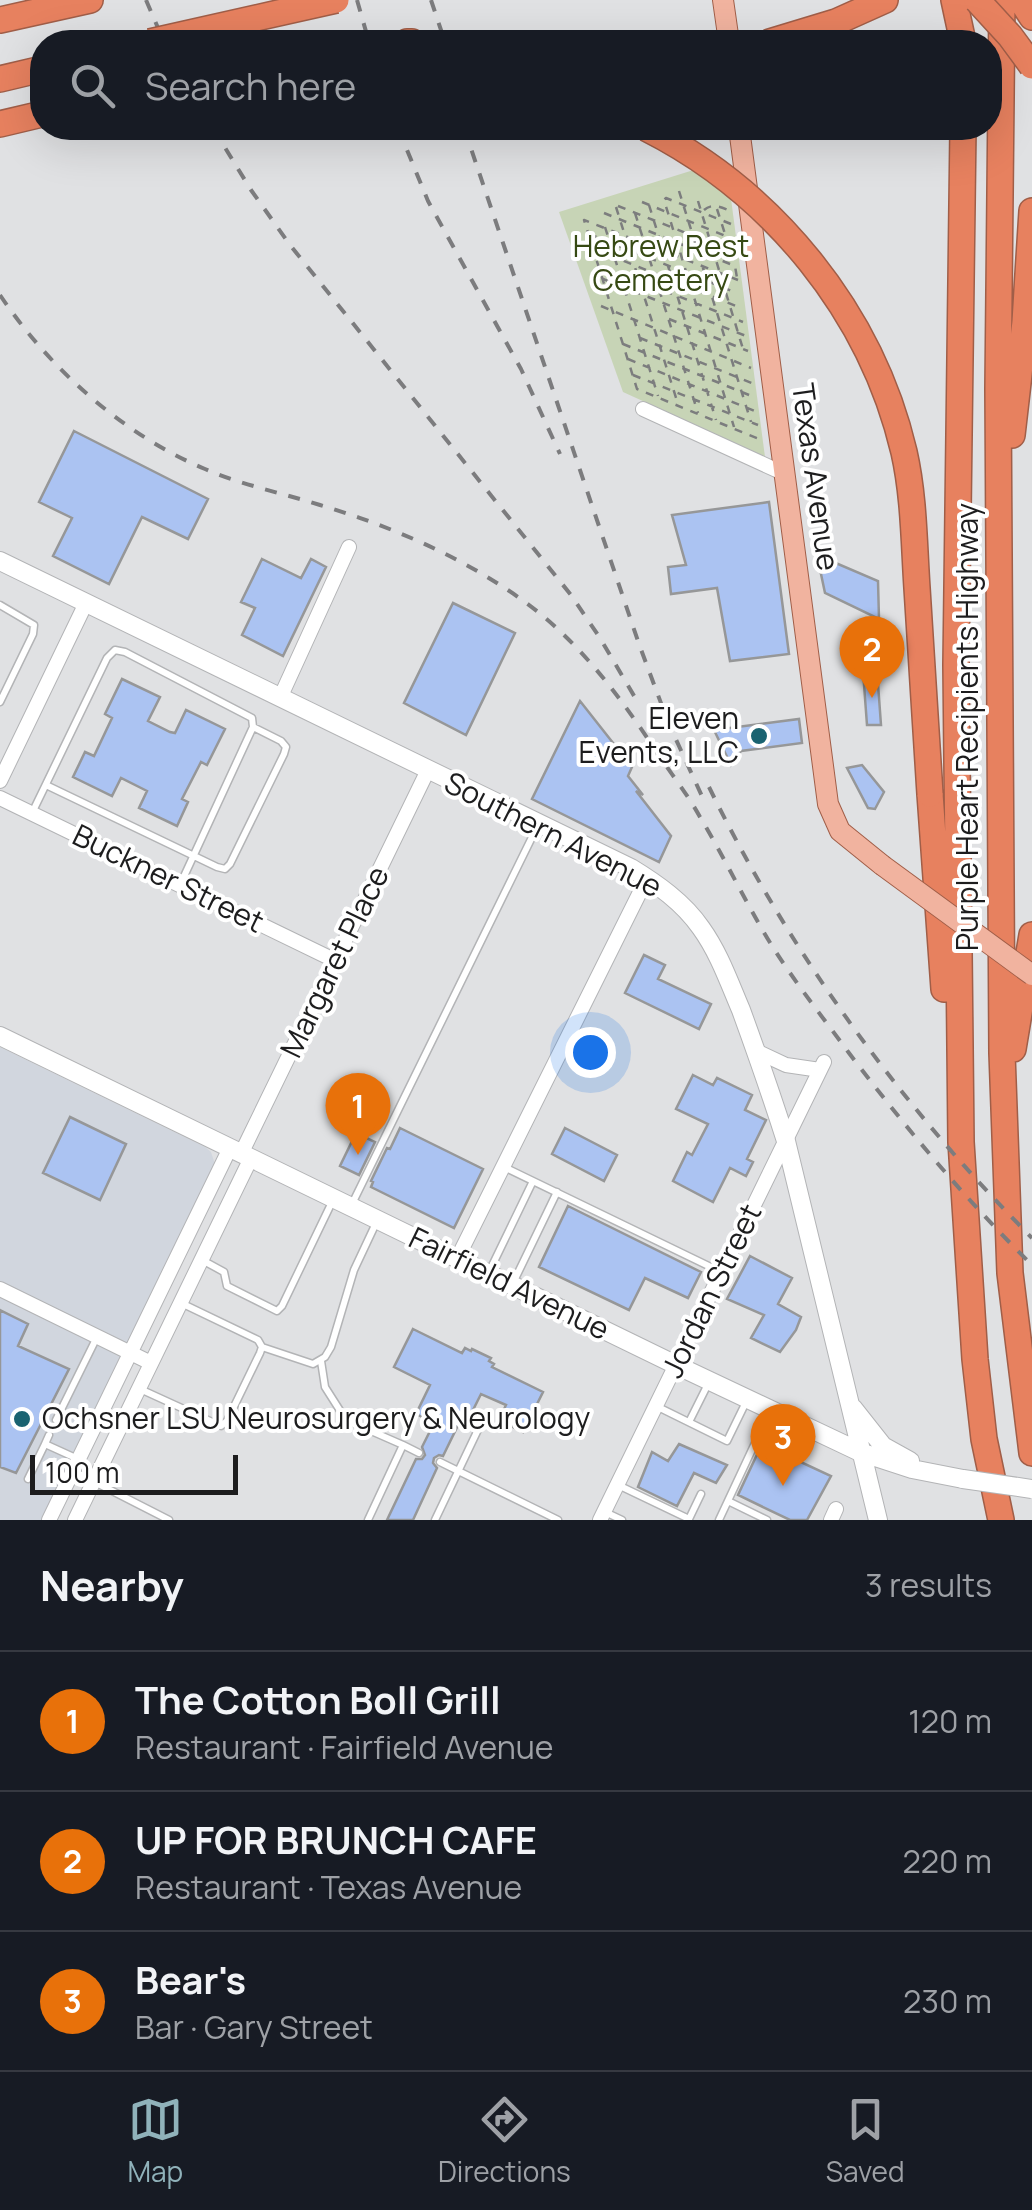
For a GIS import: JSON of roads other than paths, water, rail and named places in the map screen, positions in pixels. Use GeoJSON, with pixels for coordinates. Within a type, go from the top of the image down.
{"type":"FeatureCollection","features":[{"type":"Feature","properties":{"kind":"highway"},"geometry":{"type":"LineString","coordinates":[[0,20],[90,0]]}},
{"type":"Feature","properties":{"kind":"highway"},"geometry":{"type":"LineString","coordinates":[[203,30],[336,0]]}},
{"type":"Feature","properties":{"kind":"highway"},"geometry":{"type":"LineString","coordinates":[[810,30],[885,0]]}},
{"type":"Feature","properties":{"kind":"highway"},"geometry":{"type":"LineString","coordinates":[[954,0],[961,30]]}},
{"type":"Feature","properties":{"kind":"highway"},"geometry":{"type":"LineString","coordinates":[[964,0],[964,30]]}},
{"type":"Feature","properties":{"kind":"highway"},"geometry":{"type":"LineString","coordinates":[[977,0],[1032,66]]}},
{"type":"Feature","properties":{"kind":"highway","name":"Purple Heart Recipients Highway"},"geometry":{"type":"LineString","coordinates":[[1002,0],[1002,30]]}},
{"type":"Feature","properties":{"kind":"highway"},"geometry":{"type":"LineString","coordinates":[[1021,0],[1032,17]]}},
{"type":"Feature","properties":{"kind":"highway"},"geometry":{"type":"LineString","coordinates":[[0,79],[30,71]]}},
{"type":"Feature","properties":{"kind":"highway"},"geometry":{"type":"LineString","coordinates":[[0,124],[30,117]]}},
{"type":"Feature","properties":{"kind":"highway"},"geometry":{"type":"LineString","coordinates":[[0,134],[30,129]]}},
{"type":"Feature","properties":{"kind":"highway"},"geometry":{"type":"LineString","coordinates":[[671,140],[752,199],[798,245],[834,293],[876,369],[896,420],[910,484],[942,969],[961,1142]]}},
{"type":"Feature","properties":{"kind":"highway","name":"Purple Heart Recipients Highway"},"geometry":{"type":"LineString","coordinates":[[963,140],[956,665],[961,1142],[975,1359],[984,1439],[1001,1520]]}},
{"type":"Feature","properties":{"kind":"highway","name":"Purple Heart Recipients Highway"},"geometry":{"type":"LineString","coordinates":[[1001,140],[998,389],[1003,1114],[1010,1273],[1032,1452]]}},
{"type":"Feature","properties":{"kind":"highway"},"geometry":{"type":"LineString","coordinates":[[1000,530],[1026,322],[1032,211]]}},
{"type":"Feature","properties":{"kind":"highway"},"geometry":{"type":"LineString","coordinates":[[1003,1114],[1032,935]]}},
{"type":"Feature","properties":{"kind":"main road"},"geometry":{"type":"LineString","coordinates":[[723,0],[727,30]]}},
{"type":"Feature","properties":{"kind":"main road","name":"Texas Avenue"},"geometry":{"type":"LineString","coordinates":[[742,140],[828,804],[840,832],[1032,975]]}},
{"type":"Feature","properties":{"kind":"street"},"geometry":{"type":"LineString","coordinates":[[643,409],[785,474]]}},
{"type":"Feature","properties":{"kind":"street"},"geometry":{"type":"LineString","coordinates":[[280,698],[349,547]]}},
{"type":"Feature","properties":{"kind":"street","name":"Southern Avenue"},"geometry":{"type":"LineString","coordinates":[[0,561],[647,878],[688,912],[715,950],[756,1051],[786,1141],[878,1520]]}},
{"type":"Feature","properties":{"kind":"street"},"geometry":{"type":"LineString","coordinates":[[0,781],[86,603]]}},
{"type":"Feature","properties":{"kind":"street","name":"Margaret Place"},"geometry":{"type":"LineString","coordinates":[[50,1520],[131,1353],[241,1154],[428,770]]}},
{"type":"Feature","properties":{"kind":"street","name":"Buckner Street"},"geometry":{"type":"LineString","coordinates":[[0,798],[336,961]]}},
{"type":"Feature","properties":{"kind":"street"},"geometry":{"type":"LineString","coordinates":[[458,1259],[647,878]]}},
{"type":"Feature","properties":{"kind":"street","name":"Fairfield Avenue"},"geometry":{"type":"LineString","coordinates":[[0,1036],[860,1452],[900,1466],[1032,1489]]}},
{"type":"Feature","properties":{"kind":"street","name":"Jordan Street"},"geometry":{"type":"LineString","coordinates":[[602,1516],[822,1066],[786,1065],[756,1051]]}},
{"type":"Feature","properties":{"kind":"street","name":"Margaret Place"},"geometry":{"type":"LineString","coordinates":[[75,1520],[202,1260],[241,1154]]}},
{"type":"Feature","properties":{"kind":"street"},"geometry":{"type":"LineString","coordinates":[[0,1289],[152,1363]]}},
{"type":"Feature","properties":{"kind":"street"},"geometry":{"type":"LineString","coordinates":[[848,1402],[883,1446],[942,1475]]}},
{"type":"Feature","properties":{"kind":"lane"},"geometry":{"type":"LineString","coordinates":[[0,605],[34,625],[34,634],[0,702]]}},
{"type":"Feature","properties":{"kind":"lane"},"geometry":{"type":"LineString","coordinates":[[32,814],[107,658],[115,650],[125,652],[252,718],[253,727],[180,886]]}},
{"type":"Feature","properties":{"kind":"lane"},"geometry":{"type":"LineString","coordinates":[[46,785],[225,869],[286,747],[253,727]]}},
{"type":"Feature","properties":{"kind":"lane"},"geometry":{"type":"LineString","coordinates":[[202,1260],[224,1272],[227,1286],[277,1310],[282,1306],[342,1203],[538,824]]}},
{"type":"Feature","properties":{"kind":"lane"},"geometry":{"type":"LineString","coordinates":[[503,1166],[721,1272]]}},
{"type":"Feature","properties":{"kind":"lane"},"geometry":{"type":"LineString","coordinates":[[488,1274],[532,1180]]}},
{"type":"Feature","properties":{"kind":"lane"},"geometry":{"type":"LineString","coordinates":[[512,1285],[557,1192]]}},
{"type":"Feature","properties":{"kind":"lane"},"geometry":{"type":"LineString","coordinates":[[180,1303],[258,1340],[262,1347],[313,1364],[331,1347],[354,1270],[377,1220]]}},
{"type":"Feature","properties":{"kind":"lane"},"geometry":{"type":"LineString","coordinates":[[56,1420],[97,1337]]}},
{"type":"Feature","properties":{"kind":"lane"},"geometry":{"type":"LineString","coordinates":[[139,1389],[221,1426],[227,1421],[262,1347]]}},
{"type":"Feature","properties":{"kind":"lane"},"geometry":{"type":"LineString","coordinates":[[320,1361],[325,1388],[346,1420],[419,1453]]}},
{"type":"Feature","properties":{"kind":"lane"},"geometry":{"type":"LineString","coordinates":[[689,1422],[709,1381]]}},
{"type":"Feature","properties":{"kind":"lane"},"geometry":{"type":"LineString","coordinates":[[656,1406],[727,1441],[748,1398]]}},
{"type":"Feature","properties":{"kind":"lane"},"geometry":{"type":"LineString","coordinates":[[719,1520],[771,1410]]}},
{"type":"Feature","properties":{"kind":"lane"},"geometry":{"type":"LineString","coordinates":[[435,1520],[485,1415]]}},
{"type":"Feature","properties":{"kind":"lane"},"geometry":{"type":"LineString","coordinates":[[28,1479],[49,1435]]}},
{"type":"Feature","properties":{"kind":"lane"},"geometry":{"type":"LineString","coordinates":[[45,1444],[93,1482],[168,1520]]}},
{"type":"Feature","properties":{"kind":"lane"},"geometry":{"type":"LineString","coordinates":[[368,1520],[403,1446]]}},
{"type":"Feature","properties":{"kind":"lane"},"geometry":{"type":"LineString","coordinates":[[440,1462],[558,1520]]}},
{"type":"Feature","properties":{"kind":"lane"},"geometry":{"type":"LineString","coordinates":[[617,1484],[689,1519],[701,1494]]}},
{"type":"Feature","properties":{"kind":"lane"},"geometry":{"type":"LineString","coordinates":[[728,1501],[767,1520]]}},
{"type":"Feature","properties":{"kind":"lane"},"geometry":{"type":"LineString","coordinates":[[602,1516],[622,1520]]}},
{"type":"Feature","properties":{"kind":"railway"},"geometry":{"type":"LineString","coordinates":[[146,0],[159,30]]}},
{"type":"Feature","properties":{"kind":"railway"},"geometry":{"type":"LineString","coordinates":[[357,0],[366,30]]}},
{"type":"Feature","properties":{"kind":"railway"},"geometry":{"type":"LineString","coordinates":[[431,0],[441,30]]}},
{"type":"Feature","properties":{"kind":"railway"},"geometry":{"type":"LineString","coordinates":[[220,140],[290,245],[571,595],[640,706]]}},
{"type":"Feature","properties":{"kind":"railway"},"geometry":{"type":"LineString","coordinates":[[403,140],[428,201],[521,369],[560,454]]}},
{"type":"Feature","properties":{"kind":"railway"},"geometry":{"type":"LineString","coordinates":[[468,140],[639,644],[668,722],[706,805]]}},
{"type":"Feature","properties":{"kind":"railway"},"geometry":{"type":"LineString","coordinates":[[0,295],[65,373],[145,438],[219,475],[346,513],[423,543],[495,582],[559,631],[612,689],[685,793],[774,949],[820,1015],[937,1162],[1032,1265]]}},
{"type":"Feature","properties":{"kind":"railway"},"geometry":{"type":"LineString","coordinates":[[709,787],[775,909],[852,1025],[938,1135],[1032,1238]]}},
{"type":"Feature","properties":{"kind":"place","name":"UP FOR BRUNCH CAFE"},"geometry":{"type":"Point","coordinates":[872,698]}},
{"type":"Feature","properties":{"kind":"place","name":"Eleven Events, LLC"},"geometry":{"type":"Point","coordinates":[759,736]}},
{"type":"Feature","properties":{"kind":"place","name":"The Cotton Boll Grill"},"geometry":{"type":"Point","coordinates":[358,1155]}},
{"type":"Feature","properties":{"kind":"place","name":"Ochsner LSU Neurosurgery & Neurology"},"geometry":{"type":"Point","coordinates":[22,1419]}},
{"type":"Feature","properties":{"kind":"place","name":"Bear's"},"geometry":{"type":"Point","coordinates":[783,1486]}},
{"type":"Feature","properties":{"kind":"park label","name":"Hebrew Rest Cemetery"},"geometry":{"type":"Point","coordinates":[661,264]}}]}
